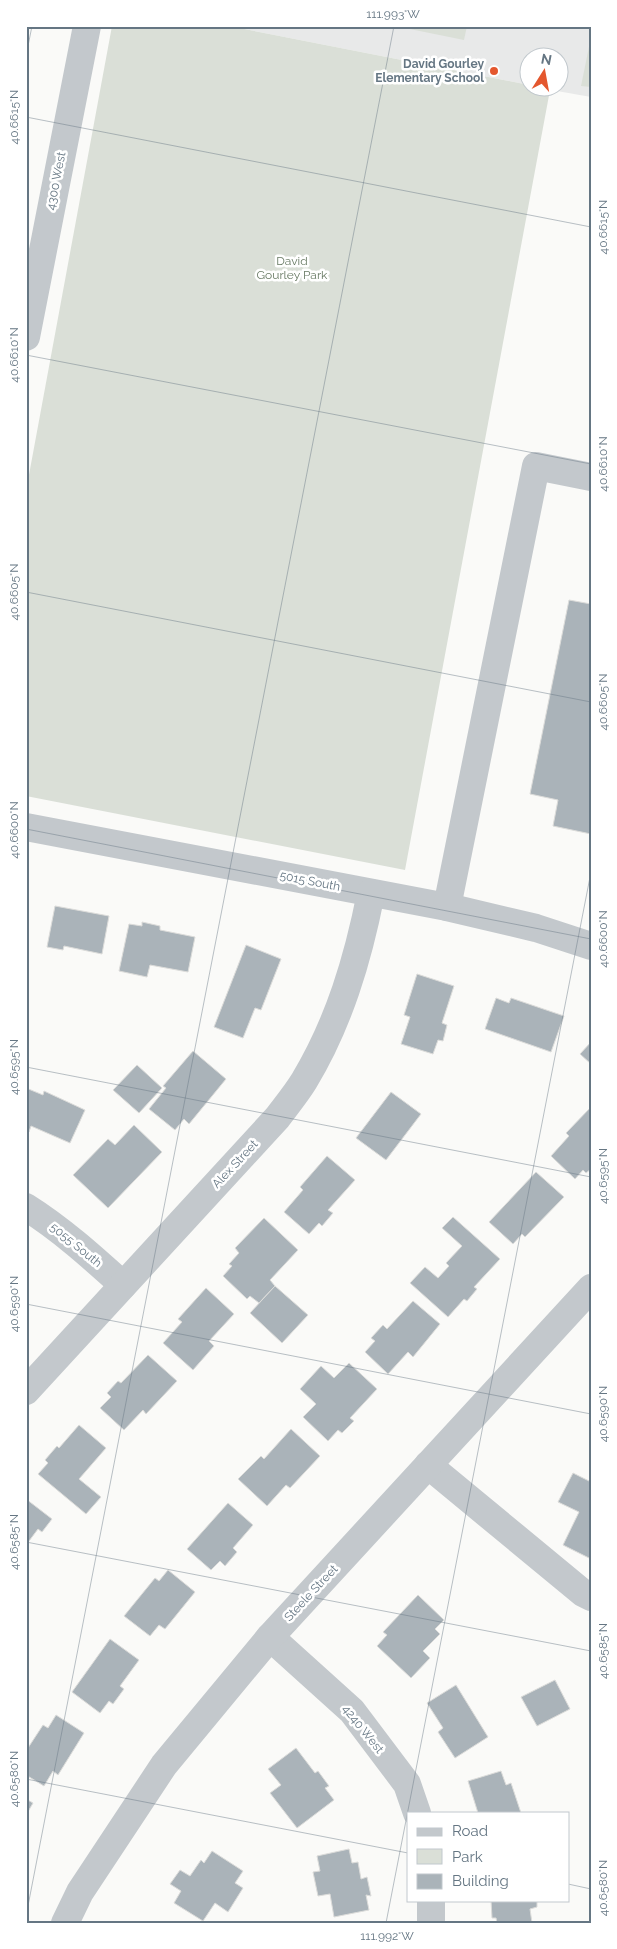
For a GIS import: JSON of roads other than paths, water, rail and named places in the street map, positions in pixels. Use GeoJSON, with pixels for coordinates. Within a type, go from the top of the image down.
{"type":"FeatureCollection","features":[{"type":"Feature","properties":{"kind":"street","name":"4300 West"},"geometry":{"type":"LineString","coordinates":[[26,337],[87,26]]}},
{"type":"Feature","properties":{"kind":"street"},"geometry":{"type":"LineString","coordinates":[[447,908],[536,466],[591,477]]}},
{"type":"Feature","properties":{"kind":"street","name":"5015 South"},"geometry":{"type":"LineString","coordinates":[[26,827],[447,908],[536,928],[591,946]]}},
{"type":"Feature","properties":{"kind":"street","name":"Alex Street"},"geometry":{"type":"LineString","coordinates":[[26,1390],[277,1118],[304,1081],[324,1044],[342,1002],[363,937],[371,893]]}},
{"type":"Feature","properties":{"kind":"street","name":"5055 South"},"geometry":{"type":"LineString","coordinates":[[26,1207],[40,1215],[123,1284]]}},
{"type":"Feature","properties":{"kind":"street","name":"Steele Street"},"geometry":{"type":"LineString","coordinates":[[65,1923],[80,1892],[164,1765],[270,1637],[591,1288]]}},
{"type":"Feature","properties":{"kind":"street"},"geometry":{"type":"LineString","coordinates":[[428,1465],[583,1593],[591,1597]]}},
{"type":"Feature","properties":{"kind":"street","name":"4240 West"},"geometry":{"type":"LineString","coordinates":[[270,1637],[352,1711],[406,1784],[417,1812]]}},
{"type":"Feature","properties":{"kind":"street"},"geometry":{"type":"LineString","coordinates":[[431,1902],[431,1923]]}},
{"type":"Feature","properties":{"kind":"place","name":"David Gourley Elementary School"},"geometry":{"type":"Point","coordinates":[494,71]}},
{"type":"Feature","properties":{"kind":"park label","name":"David Gourley Park"},"geometry":{"type":"Point","coordinates":[292,268]}}]}
